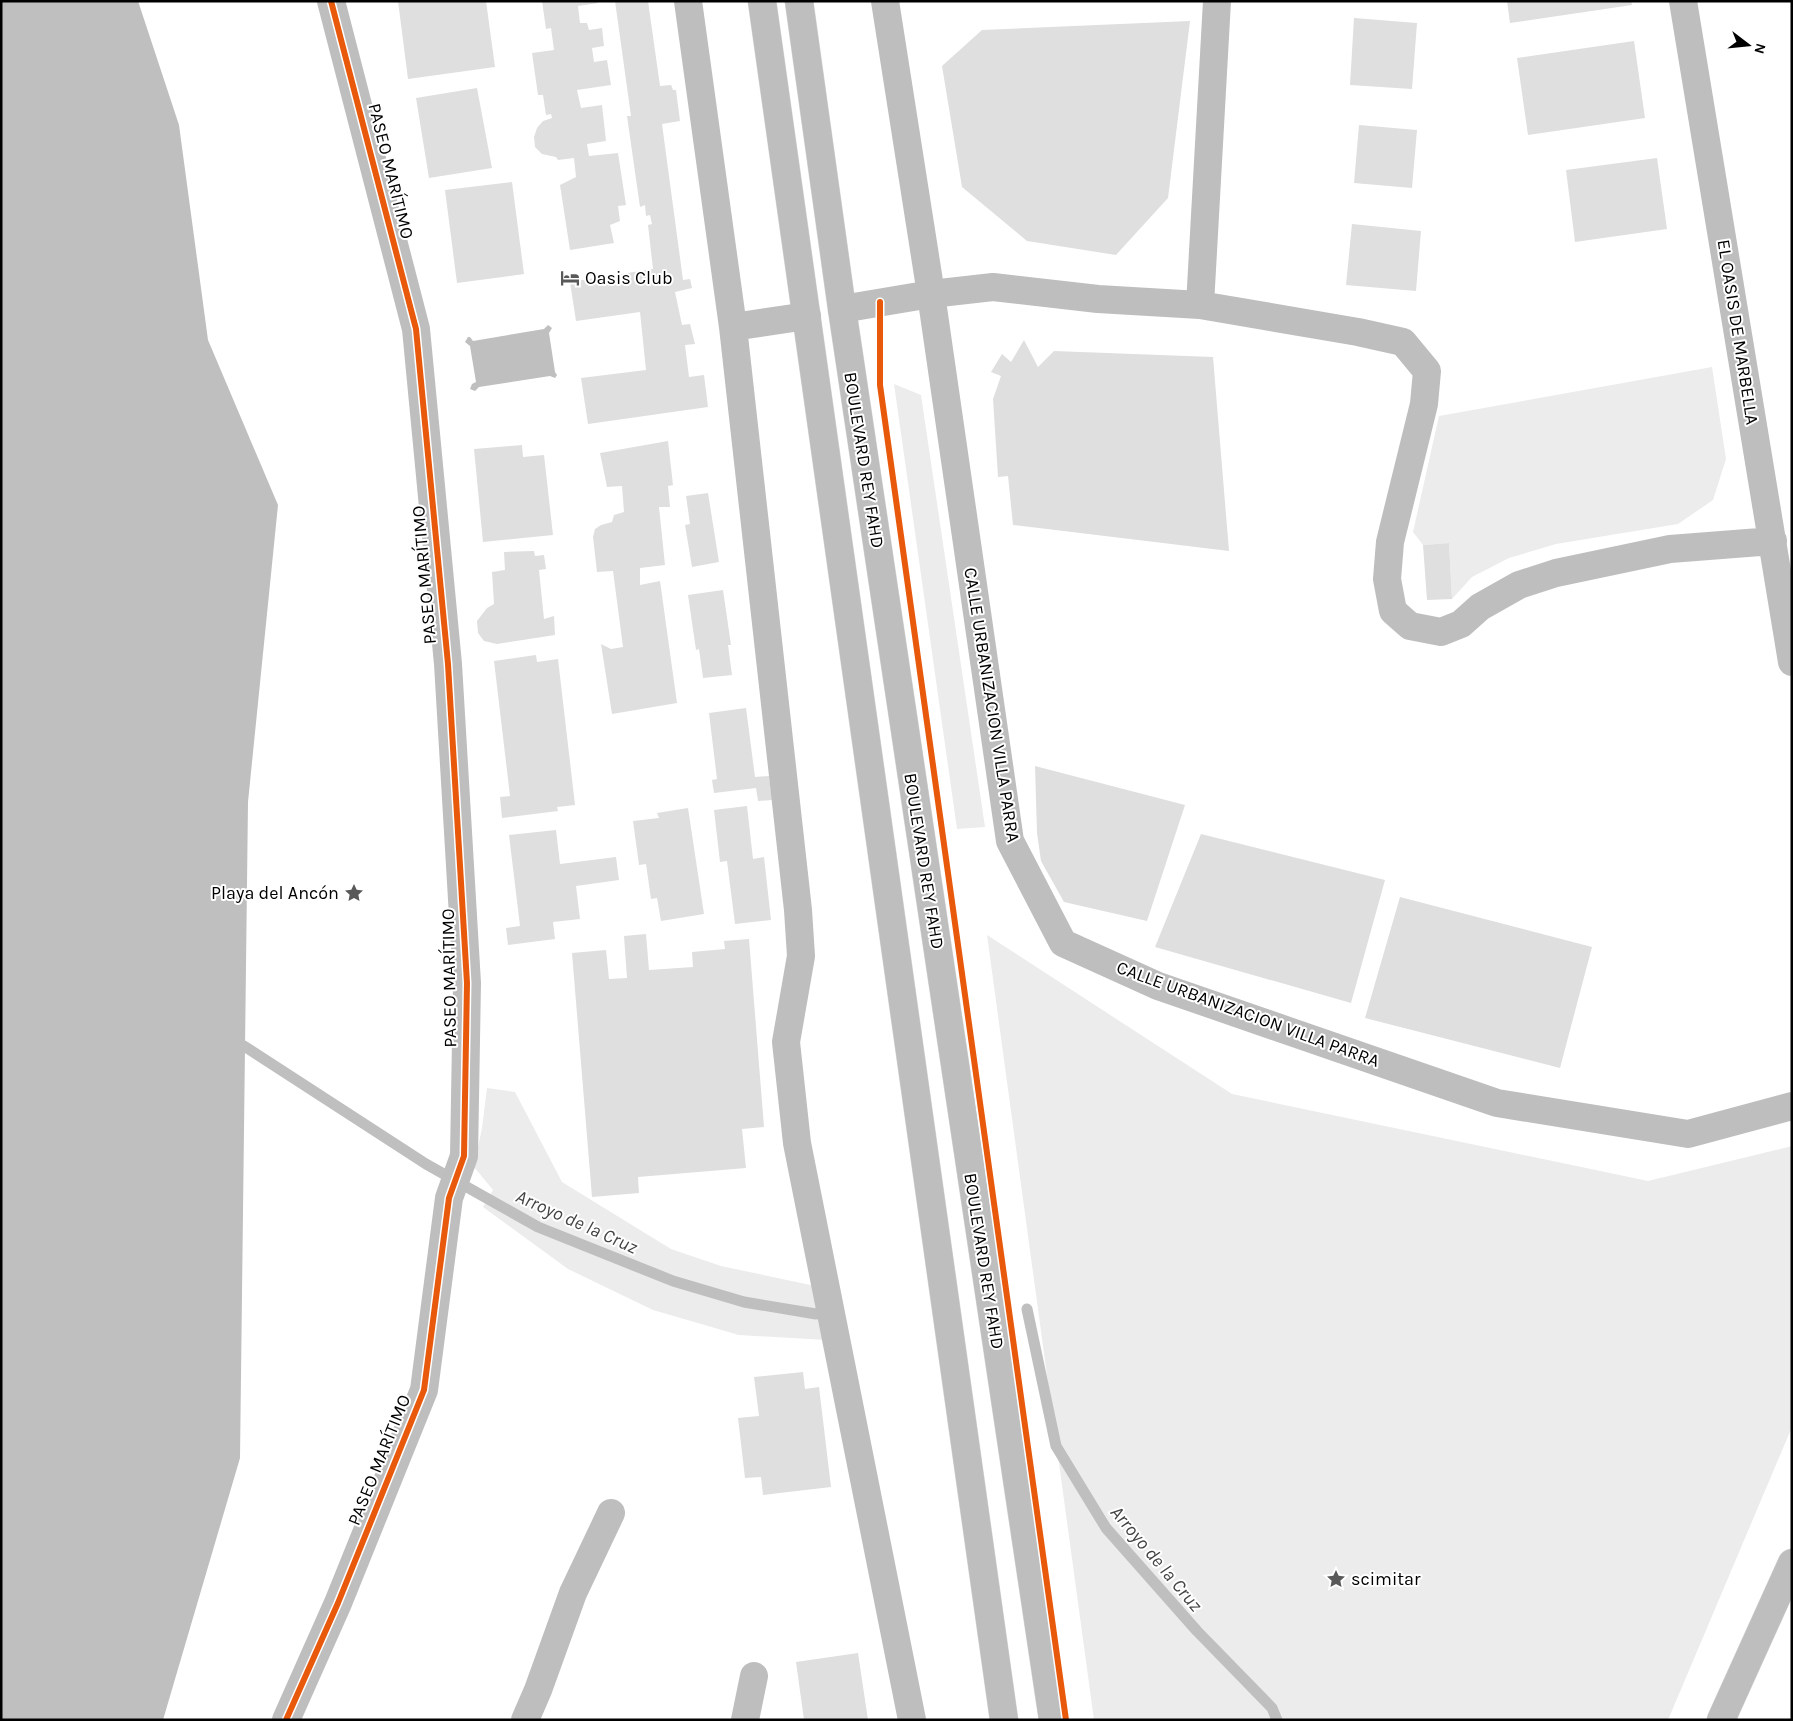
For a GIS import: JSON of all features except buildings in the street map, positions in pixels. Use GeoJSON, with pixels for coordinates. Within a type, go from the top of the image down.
{"type":"FeatureCollection","features":[{"type":"Feature","properties":{"kind":"street","name":"PASEO MARÍTIMO"},"geometry":{"type":"LineString","coordinates":[[286,1720],[338,1602],[424,1390],[449,1198],[464,1156],[466,973],[448,664],[416,330],[331,1]]}},
{"type":"Feature","properties":{"kind":"street"},"geometry":{"type":"LineString","coordinates":[[688,1],[733,327],[798,910],[801,956],[786,1042],[796,1143],[912,1720]]}},
{"type":"Feature","properties":{"kind":"street","name":"BOULEVARD REY FAHD"},"geometry":{"type":"LineString","coordinates":[[762,1],[1004,1720]]}},
{"type":"Feature","properties":{"kind":"street","name":"BOULEVARD REY FAHD"},"geometry":{"type":"LineString","coordinates":[[799,1],[842,309],[1053,1720]]}},
{"type":"Feature","properties":{"kind":"street","name":"CALLE URBANIZACION VILLA PARRA"},"geometry":{"type":"LineString","coordinates":[[885,1],[931,294],[1010,841],[1063,943],[1158,986],[1497,1103],[1688,1134],[1792,1106]]}},
{"type":"Feature","properties":{"kind":"street"},"geometry":{"type":"LineString","coordinates":[[1200,305],[1217,1]]}},
{"type":"Feature","properties":{"kind":"street","name":"EL OASIS DE MARBELLA"},"geometry":{"type":"LineString","coordinates":[[1683,1],[1792,662]]}},
{"type":"Feature","properties":{"kind":"street"},"geometry":{"type":"LineString","coordinates":[[842,309],[931,294],[993,287],[1098,298],[1200,305],[1358,332],[1403,342],[1428,371],[1424,404],[1390,542],[1387,579],[1393,611],[1410,626],[1441,632],[1461,624],[1480,607],[1519,585],[1556,573],[1670,549],[1772,542]]}},
{"type":"Feature","properties":{"kind":"street"},"geometry":{"type":"LineString","coordinates":[[733,327],[806,316]]}},
{"type":"Feature","properties":{"kind":"street"},"geometry":{"type":"LineString","coordinates":[[525,1720],[573,1594],[611,1513]]}},
{"type":"Feature","properties":{"kind":"street"},"geometry":{"type":"LineString","coordinates":[[1721,1720],[1789,1579]]}},
{"type":"Feature","properties":{"kind":"street"},"geometry":{"type":"LineString","coordinates":[[744,1720],[754,1676]]}},
{"type":"Feature","properties":{"kind":"shaded area"},"geometry":{"type":"Polygon","coordinates":[[[1,1],[138,1],[179,125],[208,340],[278,505],[248,802],[240,1458],[163,1720],[1,1720],[1,1]]]}},
{"type":"Feature","properties":{"kind":"shaded area"},"geometry":{"type":"Polygon","coordinates":[[[548,325],[552,328],[549,333],[557,375],[555,378],[550,376],[479,387],[475,391],[470,389],[472,384],[476,382],[470,346],[465,342],[468,337],[473,341],[544,329],[548,325]]]}},
{"type":"Feature","properties":{"kind":"shaded area"},"geometry":{"type":"Polygon","coordinates":[[[1712,367],[1726,459],[1713,500],[1678,524],[1556,544],[1509,558],[1472,577],[1452,599],[1449,543],[1423,545],[1413,532],[1439,416],[1712,367]]]}},
{"type":"Feature","properties":{"kind":"shaded area"},"geometry":{"type":"Polygon","coordinates":[[[894,384],[921,395],[985,827],[957,829],[894,384]]]}},
{"type":"Feature","properties":{"kind":"shaded area"},"geometry":{"type":"Polygon","coordinates":[[[987,935],[1232,1094],[1648,1181],[1792,1146],[1792,1427],[1668,1720],[1094,1720],[987,935]]]}},
{"type":"Feature","properties":{"kind":"shaded area"},"geometry":{"type":"Polygon","coordinates":[[[487,1088],[515,1092],[562,1182],[671,1249],[721,1266],[820,1287],[826,1340],[739,1335],[653,1310],[568,1269],[483,1207],[493,1190],[474,1167],[482,1128],[487,1088]]]}},
{"type":"Feature","properties":{"kind":"waterway","name":"Arroyo de la Cruz"},"geometry":{"type":"LineString","coordinates":[[244,1046],[426,1164],[538,1227],[673,1281],[744,1302],[816,1314]]}},
{"type":"Feature","properties":{"kind":"waterway","name":"Arroyo de la Cruz"},"geometry":{"type":"LineString","coordinates":[[1027,1309],[1056,1446],[1106,1528],[1197,1631],[1272,1708],[1277,1720]]}},
{"type":"Feature","properties":{"kind":"cycle path"},"geometry":{"type":"LineString","coordinates":[[286,1720],[338,1603],[424,1390],[449,1198],[464,1156],[467,983],[448,664],[416,329],[331,1]]}},
{"type":"Feature","properties":{"kind":"cycle path"},"geometry":{"type":"LineString","coordinates":[[880,302],[880,385],[1066,1720]]}},
{"type":"Feature","properties":{"kind":"place","name":"Oasis Club"},"geometry":{"type":"Point","coordinates":[570,278]}},
{"type":"Feature","properties":{"kind":"place","name":"Playa del Ancón"},"geometry":{"type":"Point","coordinates":[354,893]}},
{"type":"Feature","properties":{"kind":"place","name":"scimitar"},"geometry":{"type":"Point","coordinates":[1336,1579]}}]}
